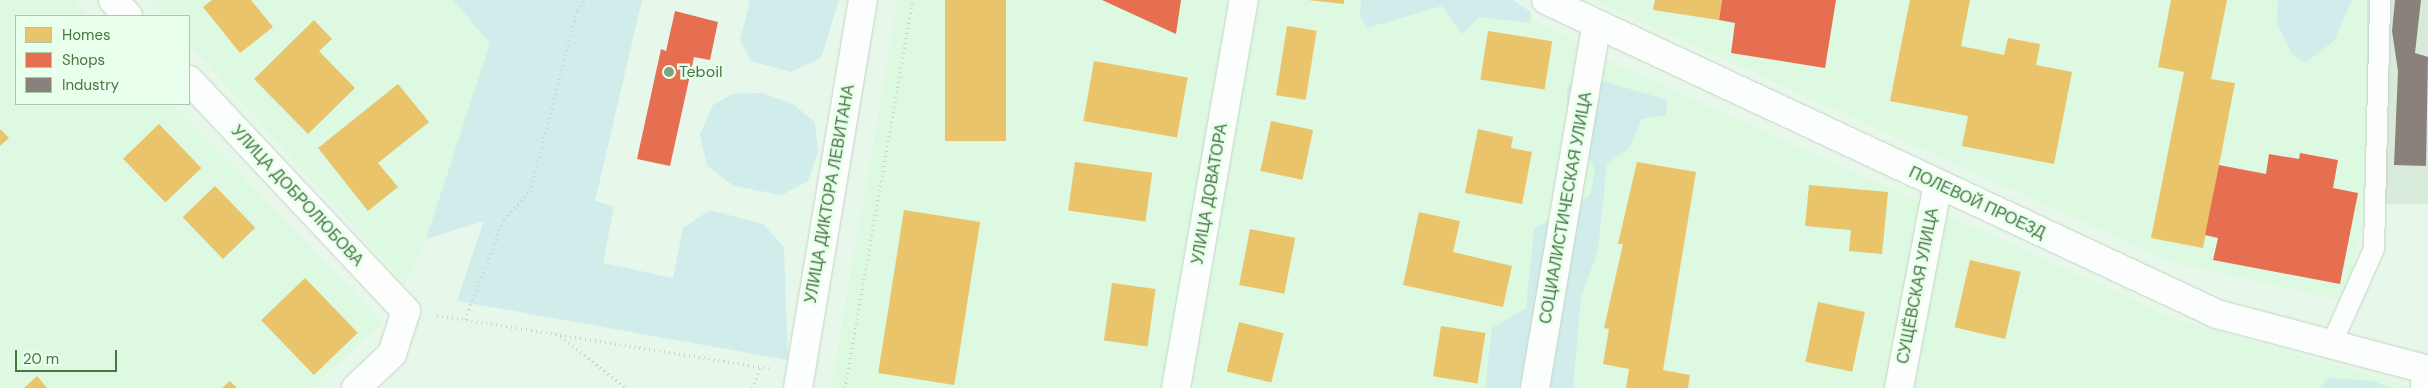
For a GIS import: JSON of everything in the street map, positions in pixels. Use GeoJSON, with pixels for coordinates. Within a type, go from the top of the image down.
{"type":"FeatureCollection","features":[{"type":"Feature","properties":{"kind":"street"},"geometry":{"type":"LineString","coordinates":[[113,0],[127,15]]}},
{"type":"Feature","properties":{"kind":"street","name":"УЛИЦА ДИКТОРА ЛЕВИТАНА"},"geometry":{"type":"LineString","coordinates":[[798,388],[863,0]]}},
{"type":"Feature","properties":{"kind":"street","name":"УЛИЦА ДОВАТОРА"},"geometry":{"type":"LineString","coordinates":[[1176,388],[1244,0]]}},
{"type":"Feature","properties":{"kind":"street","name":"ПОЛЕВОЙ ПРОЕЗД"},"geometry":{"type":"LineString","coordinates":[[1546,0],[1596,27],[2217,314],[2330,345],[2424,375]]}},
{"type":"Feature","properties":{"kind":"street","name":"СОЦИАЛИСТИЧЕСКАЯ УЛИЦА"},"geometry":{"type":"LineString","coordinates":[[1536,388],[1596,27]]}},
{"type":"Feature","properties":{"kind":"street","name":"УЛИЦА ДОБРОЛЮБОВА"},"geometry":{"type":"LineString","coordinates":[[190,81],[406,311]]}},
{"type":"Feature","properties":{"kind":"street","name":"СУЩЁВСКАЯ УЛИЦА"},"geometry":{"type":"LineString","coordinates":[[1899,388],[1938,184]]}},
{"type":"Feature","properties":{"kind":"street"},"geometry":{"type":"LineString","coordinates":[[356,388],[392,354],[406,311]]}},
{"type":"Feature","properties":{"kind":"lane"},"geometry":{"type":"LineString","coordinates":[[2330,345],[2374,249],[2380,0]]}},
{"type":"Feature","properties":{"kind":"path"},"geometry":{"type":"LineString","coordinates":[[465,319],[504,219],[530,191],[577,10],[585,0]]}},
{"type":"Feature","properties":{"kind":"path"},"geometry":{"type":"LineString","coordinates":[[845,388],[913,0]]}},
{"type":"Feature","properties":{"kind":"path"},"geometry":{"type":"LineString","coordinates":[[406,311],[557,332],[741,364]]}},
{"type":"Feature","properties":{"kind":"path"},"geometry":{"type":"LineString","coordinates":[[557,332],[626,388]]}},
{"type":"Feature","properties":{"kind":"path"},"geometry":{"type":"LineString","coordinates":[[752,388],[760,367]]}},
{"type":"Feature","properties":{"kind":"shaded area"},"geometry":{"type":"Polygon","coordinates":[[[0,0],[74,0],[88,15],[15,15],[15,105],[174,105],[383,322],[312,388],[0,388],[0,0]]]}},
{"type":"Feature","properties":{"kind":"shaded area"},"geometry":{"type":"Polygon","coordinates":[[[149,0],[453,0],[490,43],[426,239],[405,284],[190,45],[190,15],[163,15],[149,0]]]}},
{"type":"Feature","properties":{"kind":"shaded area"},"geometry":{"type":"Polygon","coordinates":[[[453,0],[642,0],[595,201],[614,206],[603,263],[673,278],[683,228],[710,210],[763,224],[784,247],[788,360],[457,301],[484,221],[426,239],[490,43],[453,0]]]}},
{"type":"Feature","properties":{"kind":"shaded area"},"geometry":{"type":"Polygon","coordinates":[[[746,0],[839,0],[821,58],[791,72],[751,61],[740,40],[750,1],[746,0]]]}},
{"type":"Feature","properties":{"kind":"shaded area"},"geometry":{"type":"Polygon","coordinates":[[[898,0],[1499,0],[1614,63],[2173,318],[2414,388],[831,388],[898,0]]]}},
{"type":"Feature","properties":{"kind":"shaded area"},"geometry":{"type":"Polygon","coordinates":[[[1361,0],[1513,0],[1531,12],[1530,23],[1479,17],[1462,34],[1442,6],[1367,28],[1360,15],[1361,0]]]}},
{"type":"Feature","properties":{"kind":"shaded area"},"geometry":{"type":"Polygon","coordinates":[[[1593,0],[2367,0],[2367,204],[2345,301],[2172,262],[1593,0]]]}},
{"type":"Feature","properties":{"kind":"shaded area"},"geometry":{"type":"Polygon","coordinates":[[[2278,0],[2352,0],[2334,41],[2305,63],[2291,53],[2277,22],[2278,0]]]}},
{"type":"Feature","properties":{"kind":"shaded area"},"geometry":{"type":"Polygon","coordinates":[[[2367,0],[2428,0],[2428,204],[2367,204],[2367,0]]]}},
{"type":"Feature","properties":{"kind":"shaded area"},"geometry":{"type":"Polygon","coordinates":[[[1587,76],[1667,100],[1666,115],[1642,119],[1628,149],[1607,163],[1598,251],[1581,297],[1573,388],[1485,388],[1492,328],[1526,308],[1534,229],[1590,195],[1595,170],[1567,116],[1567,86],[1587,76]]]}},
{"type":"Feature","properties":{"kind":"shaded area"},"geometry":{"type":"Polygon","coordinates":[[[762,93],[793,104],[815,122],[818,152],[808,181],[782,195],[734,186],[707,166],[700,134],[713,105],[732,94],[762,93]]]}},
{"type":"Feature","properties":{"kind":"shaded area"},"geometry":{"type":"Polygon","coordinates":[[[2328,378],[2375,381],[2390,388],[2319,388],[2328,378]]]}},
{"type":"Feature","properties":{"kind":"building: Homes"},"geometry":{"type":"Polygon","coordinates":[[[212,0],[251,0],[273,27],[240,53],[203,7],[212,0]]]}},
{"type":"Feature","properties":{"kind":"building: Homes"},"geometry":{"type":"Polygon","coordinates":[[[945,0],[1006,0],[1006,141],[945,141],[945,0]]]}},
{"type":"Feature","properties":{"kind":"building: Homes"},"geometry":{"type":"Polygon","coordinates":[[[1308,0],[1344,0],[1344,4],[1308,0]]]}},
{"type":"Feature","properties":{"kind":"building: Homes"},"geometry":{"type":"Polygon","coordinates":[[[1655,0],[1722,0],[1719,20],[1653,10],[1655,0]]]}},
{"type":"Feature","properties":{"kind":"building: Homes"},"geometry":{"type":"Polygon","coordinates":[[[1910,0],[1970,0],[1961,46],[2004,55],[2008,38],[2040,44],[2036,65],[2072,72],[2054,164],[1962,146],[1968,116],[1890,101],[1910,0]]]}},
{"type":"Feature","properties":{"kind":"building: Homes"},"geometry":{"type":"Polygon","coordinates":[[[2171,0],[2227,0],[2211,79],[2235,83],[2203,248],[2151,238],[2184,72],[2158,67],[2171,0]]]}},
{"type":"Feature","properties":{"kind":"building: Homes"},"geometry":{"type":"Polygon","coordinates":[[[314,20],[332,39],[319,51],[355,88],[308,134],[254,79],[314,20]]]}},
{"type":"Feature","properties":{"kind":"building: Homes"},"geometry":{"type":"Polygon","coordinates":[[[1287,26],[1317,31],[1306,100],[1276,95],[1287,26]]]}},
{"type":"Feature","properties":{"kind":"building: Homes"},"geometry":{"type":"Polygon","coordinates":[[[1488,31],[1552,41],[1545,90],[1480,79],[1488,31]]]}},
{"type":"Feature","properties":{"kind":"building: Homes"},"geometry":{"type":"Polygon","coordinates":[[[1094,61],[1188,77],[1177,138],[1083,121],[1094,61]]]}},
{"type":"Feature","properties":{"kind":"building: Homes"},"geometry":{"type":"Polygon","coordinates":[[[398,84],[429,122],[378,163],[398,187],[368,211],[318,148],[398,84]]]}},
{"type":"Feature","properties":{"kind":"building: Homes"},"geometry":{"type":"Polygon","coordinates":[[[1271,121],[1313,130],[1302,180],[1260,171],[1271,121]]]}},
{"type":"Feature","properties":{"kind":"building: Homes"},"geometry":{"type":"Polygon","coordinates":[[[159,124],[201,168],[165,203],[123,159],[159,124]]]}},
{"type":"Feature","properties":{"kind":"building: Homes"},"geometry":{"type":"Polygon","coordinates":[[[0,129],[9,138],[0,146],[0,129]]]}},
{"type":"Feature","properties":{"kind":"building: Homes"},"geometry":{"type":"Polygon","coordinates":[[[1478,129],[1513,137],[1511,148],[1532,152],[1522,204],[1465,193],[1478,129]]]}},
{"type":"Feature","properties":{"kind":"building: Homes"},"geometry":{"type":"Polygon","coordinates":[[[1075,162],[1152,173],[1145,221],[1068,211],[1075,162]]]}},
{"type":"Feature","properties":{"kind":"building: Homes"},"geometry":{"type":"Polygon","coordinates":[[[1637,162],[1696,172],[1663,370],[1690,375],[1688,388],[1626,388],[1629,369],[1603,364],[1609,329],[1604,328],[1623,244],[1618,244],[1637,162]]]}},
{"type":"Feature","properties":{"kind":"building: Homes"},"geometry":{"type":"Polygon","coordinates":[[[1809,185],[1888,192],[1882,254],[1849,251],[1851,230],[1805,226],[1809,185]]]}},
{"type":"Feature","properties":{"kind":"building: Homes"},"geometry":{"type":"Polygon","coordinates":[[[215,186],[255,228],[223,259],[183,217],[215,186]]]}},
{"type":"Feature","properties":{"kind":"building: Homes"},"geometry":{"type":"Polygon","coordinates":[[[904,210],[980,222],[954,385],[878,373],[904,210]]]}},
{"type":"Feature","properties":{"kind":"building: Homes"},"geometry":{"type":"Polygon","coordinates":[[[1419,212],[1460,221],[1453,252],[1512,266],[1503,307],[1403,285],[1419,212]]]}},
{"type":"Feature","properties":{"kind":"building: Homes"},"geometry":{"type":"Polygon","coordinates":[[[1250,229],[1295,238],[1284,294],[1239,285],[1250,229]]]}},
{"type":"Feature","properties":{"kind":"building: Homes"},"geometry":{"type":"Polygon","coordinates":[[[1970,260],[2021,272],[2005,339],[1954,327],[1970,260]]]}},
{"type":"Feature","properties":{"kind":"building: Homes"},"geometry":{"type":"Polygon","coordinates":[[[305,278],[358,333],[314,375],[261,320],[305,278]]]}},
{"type":"Feature","properties":{"kind":"building: Homes"},"geometry":{"type":"Polygon","coordinates":[[[1112,283],[1156,289],[1147,347],[1104,340],[1112,283]]]}},
{"type":"Feature","properties":{"kind":"building: Homes"},"geometry":{"type":"Polygon","coordinates":[[[1818,302],[1865,312],[1852,372],[1805,362],[1818,302]]]}},
{"type":"Feature","properties":{"kind":"building: Homes"},"geometry":{"type":"Polygon","coordinates":[[[1239,322],[1284,333],[1271,383],[1227,371],[1239,322]]]}},
{"type":"Feature","properties":{"kind":"building: Homes"},"geometry":{"type":"Polygon","coordinates":[[[1441,326],[1485,333],[1477,383],[1433,376],[1441,326]]]}},
{"type":"Feature","properties":{"kind":"building: Homes"},"geometry":{"type":"Polygon","coordinates":[[[37,376],[47,388],[24,388],[37,376]]]}},
{"type":"Feature","properties":{"kind":"building: Homes"},"geometry":{"type":"Polygon","coordinates":[[[230,381],[237,388],[222,388],[230,381]]]}},
{"type":"Feature","properties":{"kind":"building: Shops"},"geometry":{"type":"Polygon","coordinates":[[[1102,0],[1181,0],[1176,34],[1102,0]]]}},
{"type":"Feature","properties":{"kind":"building: Shops"},"geometry":{"type":"Polygon","coordinates":[[[1722,0],[1836,0],[1825,68],[1731,53],[1735,23],[1719,20],[1722,0]]]}},
{"type":"Feature","properties":{"kind":"building: Shops"},"geometry":{"type":"Polygon","coordinates":[[[675,11],[718,22],[710,60],[694,57],[670,166],[637,159],[661,49],[666,51],[675,11]]]}},
{"type":"Feature","properties":{"kind":"building: Shops"},"geometry":{"type":"Polygon","coordinates":[[[2300,153],[2338,160],[2333,188],[2358,193],[2340,284],[2213,260],[2218,238],[2205,235],[2219,165],[2266,174],[2269,154],[2299,159],[2300,153]]]}},
{"type":"Feature","properties":{"kind":"building: Industry"},"geometry":{"type":"Polygon","coordinates":[[[2395,0],[2421,0],[2415,53],[2428,57],[2426,166],[2394,165],[2398,71],[2392,31],[2395,0]]]}},
{"type":"Feature","properties":{"kind":"place","name":"Teboil"},"geometry":{"type":"Point","coordinates":[669,72]}}]}
